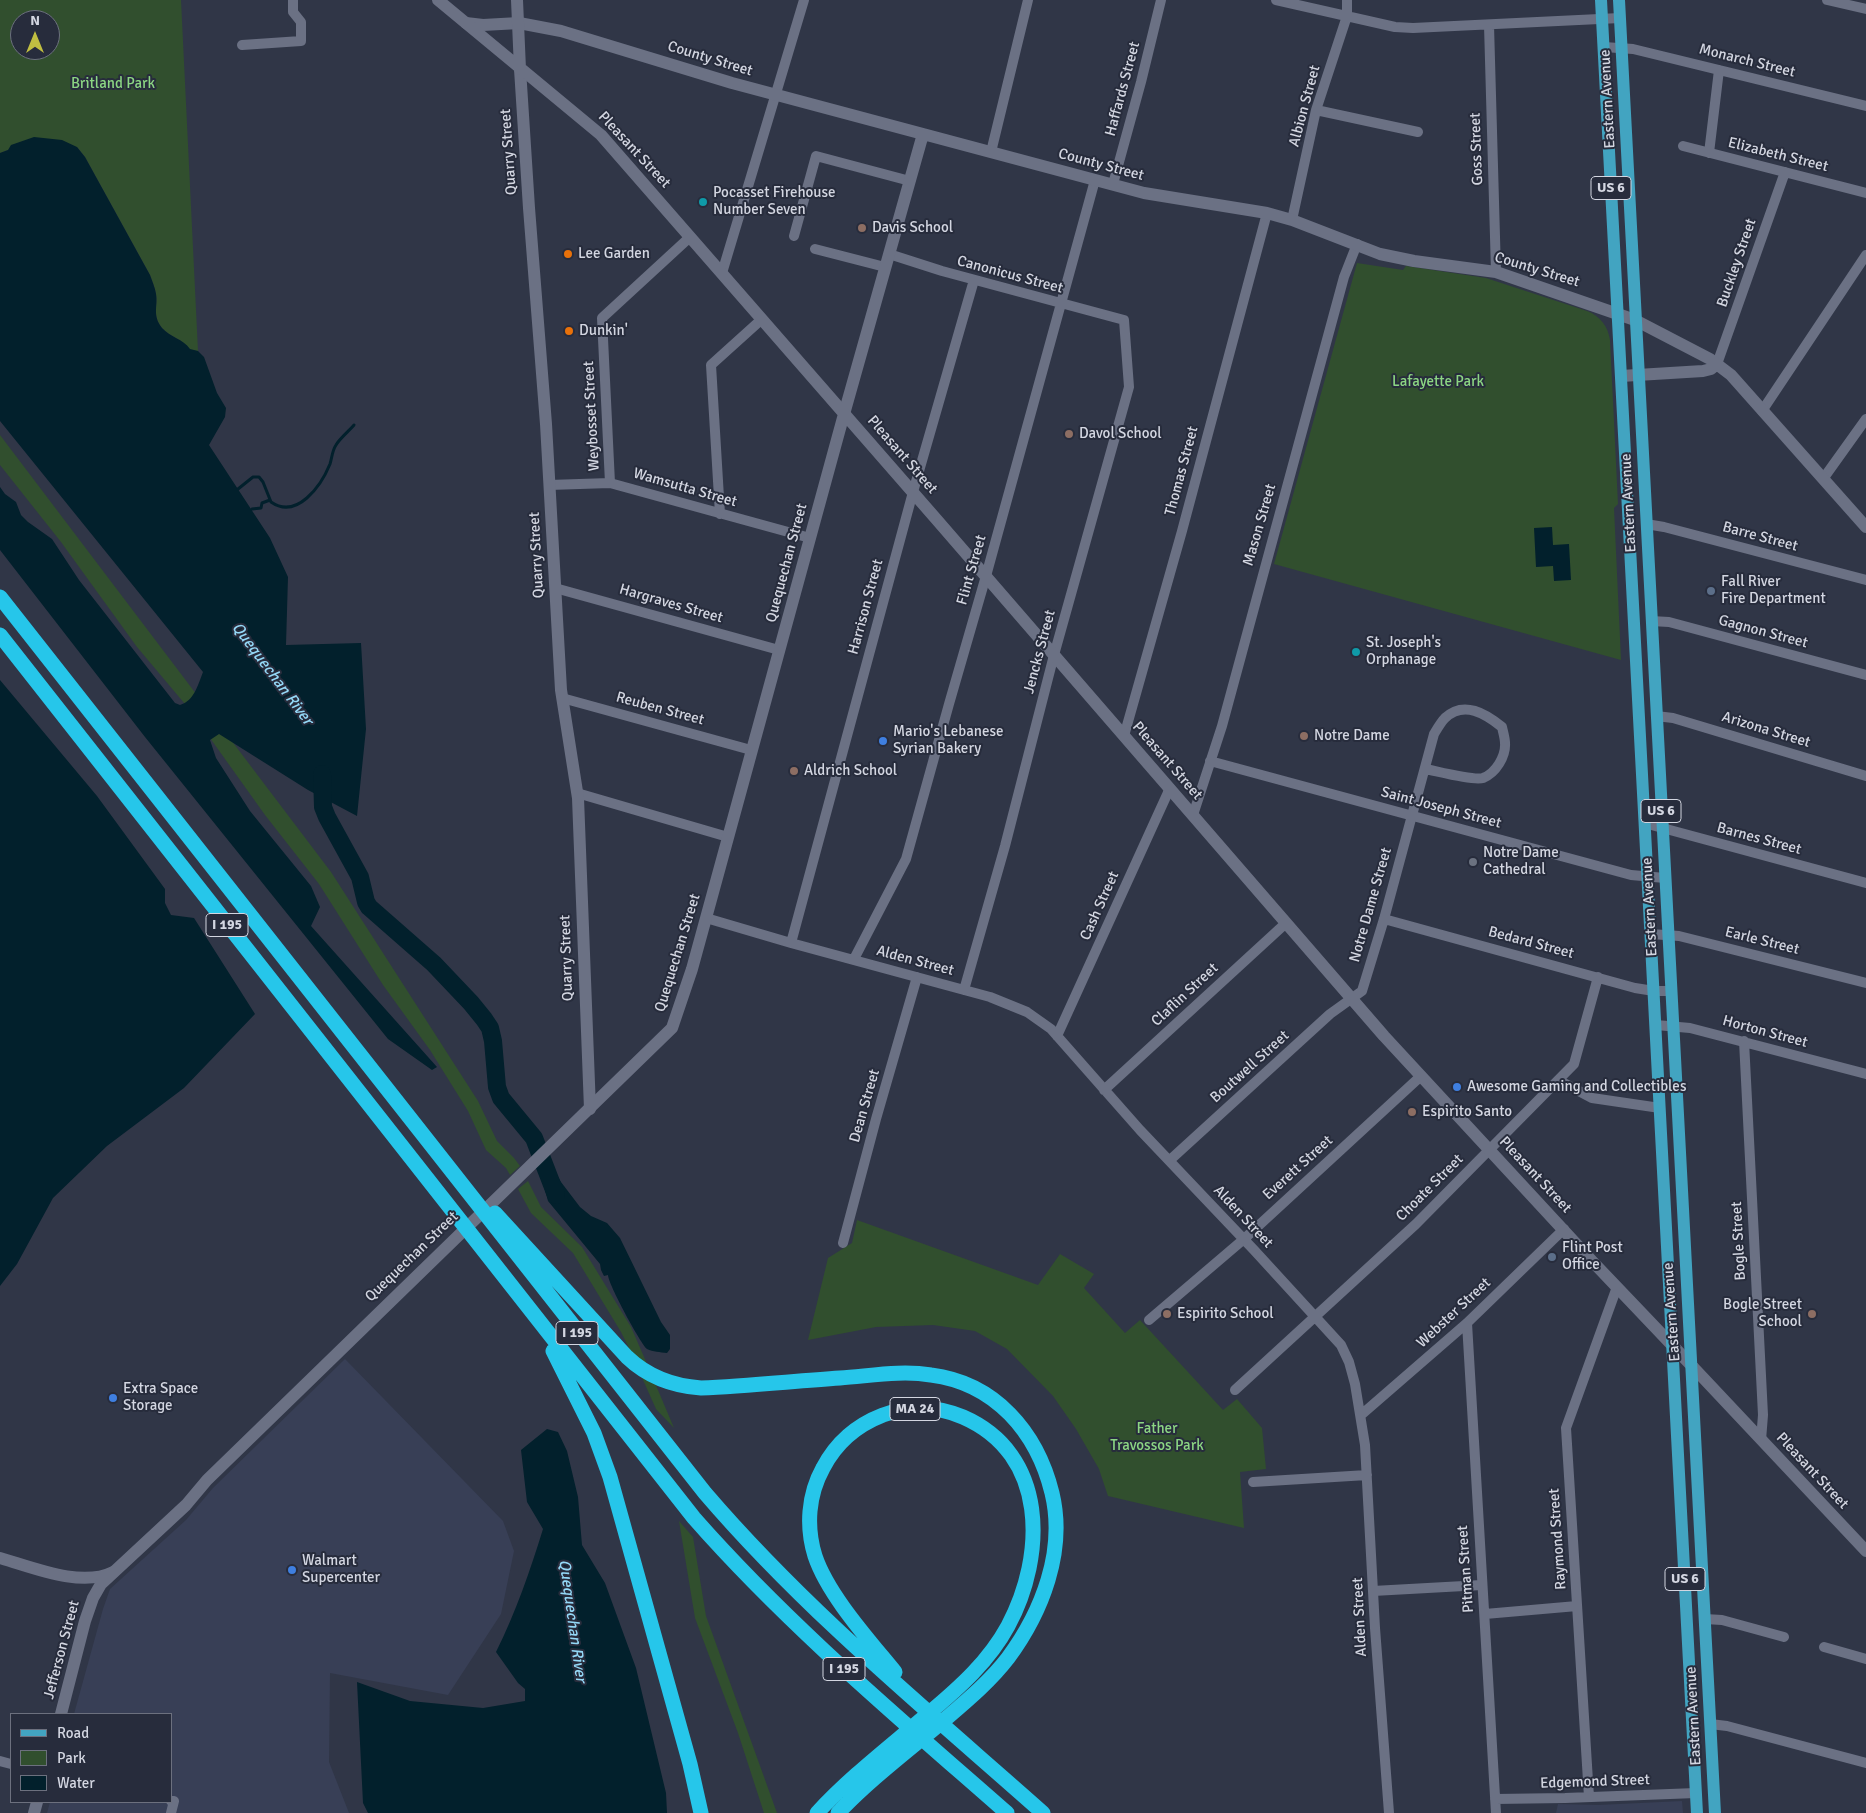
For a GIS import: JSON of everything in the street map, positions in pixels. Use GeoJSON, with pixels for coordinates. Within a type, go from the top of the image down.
{"type":"FeatureCollection","features":[{"type":"Feature","properties":{"kind":"highway","name":"I 195"},"geometry":{"type":"LineString","coordinates":[[0,597],[413,1123],[497,1222],[661,1440],[728,1520],[776,1572],[827,1621],[1043,1813]]}},
{"type":"Feature","properties":{"kind":"highway","name":"I 195"},"geometry":{"type":"LineString","coordinates":[[0,635],[690,1514],[786,1616],[1007,1813]]}},
{"type":"Feature","properties":{"kind":"highway"},"geometry":{"type":"LineString","coordinates":[[497,1222],[622,1352],[636,1365],[659,1379],[687,1387],[701,1388],[891,1374],[931,1374],[965,1384],[996,1402],[1014,1418],[1036,1449],[1048,1476],[1055,1517],[1054,1556],[1040,1604],[1019,1642],[992,1677],[954,1702]]}},
{"type":"Feature","properties":{"kind":"highway"},"geometry":{"type":"LineString","coordinates":[[535,1317],[577,1398],[597,1441],[610,1477],[690,1764],[701,1813]]}},
{"type":"Feature","properties":{"kind":"highway","name":"MA 24"},"geometry":{"type":"LineString","coordinates":[[817,1813],[843,1788],[899,1749],[954,1702],[969,1678],[1002,1638],[1015,1612],[1024,1587],[1030,1563],[1033,1526],[1032,1503],[1025,1480],[1015,1460],[991,1433],[955,1414],[935,1409],[913,1409],[891,1413],[870,1421],[841,1442],[827,1459],[818,1477],[810,1505],[809,1524],[811,1541],[815,1557],[828,1583],[917,1701]]}},
{"type":"Feature","properties":{"kind":"highway"},"geometry":{"type":"LineString","coordinates":[[838,1813],[899,1749]]}},
{"type":"Feature","properties":{"kind":"main road","name":"Pleasant Street"},"geometry":{"type":"LineString","coordinates":[[438,0],[601,135],[1352,999],[1489,1150],[1866,1551]]}},
{"type":"Feature","properties":{"kind":"main road","name":"Quarry Street"},"geometry":{"type":"LineString","coordinates":[[517,0],[562,698],[578,794],[590,1108]]}},
{"type":"Feature","properties":{"kind":"main road","name":"Eastern Avenue"},"geometry":{"type":"LineString","coordinates":[[1601,0],[1698,1813]]}},
{"type":"Feature","properties":{"kind":"main road","name":"Eastern Avenue"},"geometry":{"type":"LineString","coordinates":[[1619,0],[1715,1813]]}},
{"type":"Feature","properties":{"kind":"main road","name":"County Street"},"geometry":{"type":"LineString","coordinates":[[466,23],[494,26],[519,23],[562,31],[775,94],[1113,184],[1144,194],[1267,213],[1292,220],[1380,254],[1496,272],[1617,312],[1636,320],[1717,364],[1738,383],[1866,527]]}},
{"type":"Feature","properties":{"kind":"main road","name":"Quequechan Street"},"geometry":{"type":"LineString","coordinates":[[113,1572],[179,1511],[207,1480],[673,1026],[706,918],[923,134]]}},
{"type":"Feature","properties":{"kind":"main road"},"geometry":{"type":"LineString","coordinates":[[1621,376],[1703,371],[1711,369],[1717,364]]}},
{"type":"Feature","properties":{"kind":"main road"},"geometry":{"type":"LineString","coordinates":[[0,1558],[73,1577],[100,1577],[113,1572]]}},
{"type":"Feature","properties":{"kind":"main road","name":"Jefferson Street"},"geometry":{"type":"LineString","coordinates":[[61,1713],[90,1605],[96,1591],[113,1572]]}},
{"type":"Feature","properties":{"kind":"street"},"geometry":{"type":"LineString","coordinates":[[242,45],[301,41],[301,22],[293,12],[293,0]]}},
{"type":"Feature","properties":{"kind":"street"},"geometry":{"type":"LineString","coordinates":[[722,273],[804,0]]}},
{"type":"Feature","properties":{"kind":"street"},"geometry":{"type":"LineString","coordinates":[[991,152],[1028,0]]}},
{"type":"Feature","properties":{"kind":"street","name":"Haffards Street"},"geometry":{"type":"LineString","coordinates":[[1113,184],[1161,0]]}},
{"type":"Feature","properties":{"kind":"street"},"geometry":{"type":"LineString","coordinates":[[1276,0],[1404,28],[1620,18]]}},
{"type":"Feature","properties":{"kind":"street","name":"Albion Street"},"geometry":{"type":"LineString","coordinates":[[1292,220],[1316,110],[1347,16],[1347,0]]}},
{"type":"Feature","properties":{"kind":"street"},"geometry":{"type":"LineString","coordinates":[[1827,0],[1866,10]]}},
{"type":"Feature","properties":{"kind":"street","name":"Goss Street"},"geometry":{"type":"LineString","coordinates":[[1489,25],[1496,272]]}},
{"type":"Feature","properties":{"kind":"street","name":"Monarch Street"},"geometry":{"type":"LineString","coordinates":[[1604,47],[1622,47],[1866,106]]}},
{"type":"Feature","properties":{"kind":"street"},"geometry":{"type":"LineString","coordinates":[[1709,153],[1719,70]]}},
{"type":"Feature","properties":{"kind":"street"},"geometry":{"type":"LineString","coordinates":[[1316,110],[1418,132]]}},
{"type":"Feature","properties":{"kind":"street","name":"Elizabeth Street"},"geometry":{"type":"LineString","coordinates":[[1684,146],[1866,193]]}},
{"type":"Feature","properties":{"kind":"street"},"geometry":{"type":"LineString","coordinates":[[794,236],[816,156],[910,181]]}},
{"type":"Feature","properties":{"kind":"street","name":"Buckley Street"},"geometry":{"type":"LineString","coordinates":[[1717,364],[1785,172]]}},
{"type":"Feature","properties":{"kind":"street","name":"Flint Street"},"geometry":{"type":"LineString","coordinates":[[854,959],[906,859],[1095,180]]}},
{"type":"Feature","properties":{"kind":"street","name":"Thomas Street"},"geometry":{"type":"LineString","coordinates":[[1124,736],[1182,531],[1267,213]]}},
{"type":"Feature","properties":{"kind":"street","name":"Weybosset Street"},"geometry":{"type":"LineString","coordinates":[[610,483],[602,318],[690,237]]}},
{"type":"Feature","properties":{"kind":"street","name":"Mason Street"},"geometry":{"type":"LineString","coordinates":[[1193,815],[1307,419],[1344,277],[1356,244]]}},
{"type":"Feature","properties":{"kind":"street"},"geometry":{"type":"LineString","coordinates":[[814,250],[886,267]]}},
{"type":"Feature","properties":{"kind":"street","name":"Canonicus Street"},"geometry":{"type":"LineString","coordinates":[[889,254],[974,280],[1124,320]]}},
{"type":"Feature","properties":{"kind":"street"},"geometry":{"type":"LineString","coordinates":[[1762,411],[1866,256]]}},
{"type":"Feature","properties":{"kind":"street","name":"Harrison Street"},"geometry":{"type":"LineString","coordinates":[[791,942],[913,492],[974,280]]}},
{"type":"Feature","properties":{"kind":"street"},"geometry":{"type":"LineString","coordinates":[[720,514],[711,364],[762,319]]}},
{"type":"Feature","properties":{"kind":"street","name":"Jencks Street"},"geometry":{"type":"LineString","coordinates":[[964,990],[1006,841],[1054,655],[1129,388],[1124,320]]}},
{"type":"Feature","properties":{"kind":"street"},"geometry":{"type":"LineString","coordinates":[[1823,479],[1866,419]]}},
{"type":"Feature","properties":{"kind":"street","name":"Wamsutta Street"},"geometry":{"type":"LineString","coordinates":[[549,485],[610,483],[810,538]]}},
{"type":"Feature","properties":{"kind":"street","name":"Barre Street"},"geometry":{"type":"LineString","coordinates":[[1646,524],[1664,527],[1866,580]]}},
{"type":"Feature","properties":{"kind":"street","name":"Hargraves Street"},"geometry":{"type":"LineString","coordinates":[[555,588],[780,650]]}},
{"type":"Feature","properties":{"kind":"street","name":"Gagnon Street"},"geometry":{"type":"LineString","coordinates":[[1651,621],[1669,622],[1866,675]]}},
{"type":"Feature","properties":{"kind":"street","name":"Reuben Street"},"geometry":{"type":"LineString","coordinates":[[562,698],[751,750]]}},
{"type":"Feature","properties":{"kind":"street"},"geometry":{"type":"LineString","coordinates":[[1464,710],[1485,714],[1502,727],[1506,743],[1503,758],[1494,771],[1482,778],[1425,769],[1434,734],[1444,719],[1454,711],[1464,710]]}},
{"type":"Feature","properties":{"kind":"street","name":"Arizona Street"},"geometry":{"type":"LineString","coordinates":[[1656,716],[1674,718],[1866,776]]}},
{"type":"Feature","properties":{"kind":"street","name":"Saint Joseph Street"},"geometry":{"type":"LineString","coordinates":[[1210,761],[1622,873],[1648,878],[1665,878]]}},
{"type":"Feature","properties":{"kind":"street","name":"Notre Dame Street"},"geometry":{"type":"LineString","coordinates":[[1352,999],[1362,991],[1425,769]]}},
{"type":"Feature","properties":{"kind":"street","name":"Cash Street"},"geometry":{"type":"LineString","coordinates":[[1057,1036],[1170,788]]}},
{"type":"Feature","properties":{"kind":"street"},"geometry":{"type":"LineString","coordinates":[[578,794],[728,837]]}},
{"type":"Feature","properties":{"kind":"street","name":"Barnes Street"},"geometry":{"type":"LineString","coordinates":[[1644,823],[1866,884]]}},
{"type":"Feature","properties":{"kind":"street","name":"Alden Street"},"geometry":{"type":"LineString","coordinates":[[706,918],[990,997],[1020,1008],[1039,1020],[1057,1036],[1104,1090],[1335,1338],[1344,1351],[1356,1384],[1361,1415],[1367,1475],[1373,1591],[1389,1813]]}},
{"type":"Feature","properties":{"kind":"street","name":"Bedard Street"},"geometry":{"type":"LineString","coordinates":[[1384,918],[1598,977],[1654,991],[1671,991]]}},
{"type":"Feature","properties":{"kind":"street","name":"Claflin Street"},"geometry":{"type":"LineString","coordinates":[[1104,1090],[1286,923]]}},
{"type":"Feature","properties":{"kind":"street","name":"Earle Street"},"geometry":{"type":"LineString","coordinates":[[1651,934],[1668,934],[1866,983]]}},
{"type":"Feature","properties":{"kind":"street","name":"Dean Street"},"geometry":{"type":"LineString","coordinates":[[843,1243],[876,1119],[918,977]]}},
{"type":"Feature","properties":{"kind":"street","name":"Choate Street"},"geometry":{"type":"LineString","coordinates":[[1235,1390],[1416,1224],[1574,1064],[1598,977]]}},
{"type":"Feature","properties":{"kind":"street","name":"Boutwell Street"},"geometry":{"type":"LineString","coordinates":[[1170,1160],[1330,1014],[1352,999]]}},
{"type":"Feature","properties":{"kind":"street","name":"Horton Street"},"geometry":{"type":"LineString","coordinates":[[1656,1025],[1673,1025],[1744,1041],[1866,1074]]}},
{"type":"Feature","properties":{"kind":"street","name":"Bogle Street"},"geometry":{"type":"LineString","coordinates":[[1744,1041],[1763,1415],[1761,1440]]}},
{"type":"Feature","properties":{"kind":"street","name":"Everett Street"},"geometry":{"type":"LineString","coordinates":[[1149,1320],[1244,1239],[1421,1076]]}},
{"type":"Feature","properties":{"kind":"street"},"geometry":{"type":"LineString","coordinates":[[1558,1080],[1592,1098],[1660,1108]]}},
{"type":"Feature","properties":{"kind":"street","name":"Webster Street"},"geometry":{"type":"LineString","coordinates":[[1361,1415],[1467,1323],[1564,1229]]}},
{"type":"Feature","properties":{"kind":"street","name":"Raymond Street"},"geometry":{"type":"LineString","coordinates":[[1589,1797],[1566,1428],[1617,1287]]}},
{"type":"Feature","properties":{"kind":"street","name":"Pitman Street"},"geometry":{"type":"LineString","coordinates":[[1467,1323],[1496,1813]]}},
{"type":"Feature","properties":{"kind":"street"},"geometry":{"type":"LineString","coordinates":[[1253,1482],[1367,1475]]}},
{"type":"Feature","properties":{"kind":"street"},"geometry":{"type":"LineString","coordinates":[[1373,1591],[1482,1585]]}},
{"type":"Feature","properties":{"kind":"street"},"geometry":{"type":"LineString","coordinates":[[1484,1614],[1577,1606]]}},
{"type":"Feature","properties":{"kind":"street"},"geometry":{"type":"LineString","coordinates":[[1705,1619],[1722,1620],[1784,1636]]}},
{"type":"Feature","properties":{"kind":"street"},"geometry":{"type":"LineString","coordinates":[[1824,1647],[1866,1659]]}},
{"type":"Feature","properties":{"kind":"street"},"geometry":{"type":"LineString","coordinates":[[1710,1724],[1727,1726],[1866,1763]]}},
{"type":"Feature","properties":{"kind":"street","name":"Edgemond Street"},"geometry":{"type":"LineString","coordinates":[[1495,1799],[1696,1793]]}},
{"type":"Feature","properties":{"kind":"street"},"geometry":{"type":"LineString","coordinates":[[171,1813],[174,1801],[172,1800]]}},
{"type":"Feature","properties":{"kind":"shaded area"},"geometry":{"type":"Polygon","coordinates":[[[345,1359],[503,1521],[514,1551],[501,1614],[448,1695],[330,1673],[329,1762],[349,1813],[47,1813],[50,1803],[172,1803],[172,1713],[74,1713],[110,1589],[186,1520],[213,1488],[345,1359]]]}},
{"type":"Feature","properties":{"kind":"shaded area"},"geometry":{"type":"Polygon","coordinates":[[[1682,1801],[1683,1813],[1556,1813],[1558,1804],[1598,1805],[1682,1801]]]}},
{"type":"Feature","properties":{"kind":"green space","name":"Britland Park"},"geometry":{"type":"Polygon","coordinates":[[[0,0],[181,0],[198,351],[190,350],[184,343],[165,331],[159,323],[156,315],[156,291],[150,275],[85,157],[77,147],[8,150],[0,153],[0,0]]]}},
{"type":"Feature","properties":{"kind":"green space","name":"Lafayette Park"},"geometry":{"type":"Polygon","coordinates":[[[1357,263],[1403,270],[1406,266],[1486,278],[1587,311],[1603,322],[1610,340],[1618,504],[1614,508],[1621,660],[1274,564],[1357,263]]]}},
{"type":"Feature","properties":{"kind":"green space"},"geometry":{"type":"Polygon","coordinates":[[[0,435],[331,872],[478,1101],[497,1141],[520,1166],[510,1175],[506,1168],[486,1150],[468,1111],[430,1050],[383,985],[319,884],[265,815],[190,710],[137,647],[61,542],[0,465],[0,435]]]}},
{"type":"Feature","properties":{"kind":"green space"},"geometry":{"type":"Polygon","coordinates":[[[528,1181],[541,1207],[582,1247],[631,1327],[651,1373],[636,1362],[621,1332],[573,1253],[531,1213],[518,1189],[528,1181]]]}},
{"type":"Feature","properties":{"kind":"green space","name":"Father Travossos Park"},"geometry":{"type":"Polygon","coordinates":[[[857,1220],[1038,1285],[1060,1254],[1094,1274],[1084,1288],[1125,1333],[1140,1320],[1223,1410],[1237,1399],[1262,1428],[1266,1469],[1240,1472],[1244,1528],[1108,1496],[1099,1469],[1076,1429],[1053,1396],[1007,1349],[975,1331],[933,1325],[876,1327],[808,1340],[828,1258],[852,1243],[857,1220]]]}},
{"type":"Feature","properties":{"kind":"green space"},"geometry":{"type":"Polygon","coordinates":[[[639,1371],[655,1383],[674,1428],[656,1409],[639,1371]]]}},
{"type":"Feature","properties":{"kind":"green space"},"geometry":{"type":"Polygon","coordinates":[[[679,1521],[693,1537],[706,1616],[777,1813],[764,1813],[738,1733],[695,1618],[679,1521]]]}},
{"type":"Feature","properties":{"kind":"water"},"geometry":{"type":"Polygon","coordinates":[[[34,137],[62,140],[77,147],[85,157],[150,275],[156,291],[156,315],[159,323],[165,331],[190,349],[198,351],[204,357],[217,393],[226,408],[225,417],[209,445],[270,538],[288,577],[286,645],[361,643],[366,729],[357,816],[308,790],[219,734],[210,740],[216,758],[250,811],[311,886],[320,907],[311,926],[437,1067],[432,1070],[388,1039],[145,737],[0,550],[0,487],[5,494],[16,502],[21,515],[28,522],[52,539],[79,580],[175,703],[180,705],[189,700],[203,672],[0,421],[0,153],[8,150],[11,145],[34,137]]]}},
{"type":"Feature","properties":{"kind":"water"},"geometry":{"type":"Polygon","coordinates":[[[1552,527],[1553,545],[1569,544],[1571,580],[1554,581],[1553,566],[1536,567],[1534,528],[1552,527]]]}},
{"type":"Feature","properties":{"kind":"water"},"geometry":{"type":"Polygon","coordinates":[[[0,680],[97,796],[165,889],[165,903],[171,915],[194,918],[255,1014],[184,1088],[107,1146],[53,1198],[17,1264],[0,1286],[0,680]]]}},
{"type":"Feature","properties":{"kind":"water"},"geometry":{"type":"Polygon","coordinates":[[[553,1168],[580,1207],[591,1216],[607,1223],[620,1238],[661,1322],[670,1335],[670,1349],[667,1353],[647,1349],[632,1326],[609,1281],[608,1275],[604,1276],[600,1264],[548,1201],[541,1176],[553,1168]]]}},
{"type":"Feature","properties":{"kind":"water"},"geometry":{"type":"Polygon","coordinates":[[[547,1429],[558,1432],[567,1451],[578,1497],[582,1545],[605,1583],[636,1668],[666,1793],[667,1813],[368,1813],[363,1803],[357,1682],[410,1701],[483,1708],[525,1701],[525,1689],[518,1683],[496,1652],[522,1591],[543,1529],[527,1502],[521,1450],[547,1429]]]}},
{"type":"Feature","properties":{"kind":"waterway"},"geometry":{"type":"LineString","coordinates":[[238,489],[253,477],[259,477],[271,502],[290,507],[299,504],[321,482],[330,464],[336,445],[354,425]]}},
{"type":"Feature","properties":{"kind":"waterway"},"geometry":{"type":"LineString","coordinates":[[252,509],[261,508],[262,503],[270,500]]}},
{"type":"Feature","properties":{"kind":"waterway","name":"Quequechan River"},"geometry":{"type":"LineString","coordinates":[[322,774],[323,807],[360,877],[366,902],[369,907],[434,964],[471,1003],[490,1028],[497,1087],[501,1098],[534,1138],[556,1195]]}},
{"type":"Feature","properties":{"kind":"place","name":"Pocasset Firehouse Number Seven"},"geometry":{"type":"Point","coordinates":[703,202]}},
{"type":"Feature","properties":{"kind":"place","name":"Davis School"},"geometry":{"type":"Point","coordinates":[862,228]}},
{"type":"Feature","properties":{"kind":"place","name":"Lee Garden"},"geometry":{"type":"Point","coordinates":[568,254]}},
{"type":"Feature","properties":{"kind":"place","name":"Dunkin'"},"geometry":{"type":"Point","coordinates":[569,331]}},
{"type":"Feature","properties":{"kind":"place","name":"Davol School"},"geometry":{"type":"Point","coordinates":[1069,434]}},
{"type":"Feature","properties":{"kind":"place","name":"Fall River Fire Department"},"geometry":{"type":"Point","coordinates":[1711,591]}},
{"type":"Feature","properties":{"kind":"place","name":"St. Joseph's Orphanage"},"geometry":{"type":"Point","coordinates":[1356,652]}},
{"type":"Feature","properties":{"kind":"place","name":"Notre Dame"},"geometry":{"type":"Point","coordinates":[1304,736]}},
{"type":"Feature","properties":{"kind":"place","name":"Mario's Lebanese Syrian Bakery"},"geometry":{"type":"Point","coordinates":[883,741]}},
{"type":"Feature","properties":{"kind":"place","name":"Aldrich School"},"geometry":{"type":"Point","coordinates":[794,771]}},
{"type":"Feature","properties":{"kind":"place","name":"Notre Dame Cathedral"},"geometry":{"type":"Point","coordinates":[1473,862]}},
{"type":"Feature","properties":{"kind":"place","name":"Awesome Gaming and Collectibles"},"geometry":{"type":"Point","coordinates":[1457,1087]}},
{"type":"Feature","properties":{"kind":"place","name":"Espirito Santo"},"geometry":{"type":"Point","coordinates":[1412,1112]}},
{"type":"Feature","properties":{"kind":"place","name":"Flint Post Office"},"geometry":{"type":"Point","coordinates":[1552,1257]}},
{"type":"Feature","properties":{"kind":"place","name":"Espirito School"},"geometry":{"type":"Point","coordinates":[1167,1314]}},
{"type":"Feature","properties":{"kind":"place","name":"Bogle Street School"},"geometry":{"type":"Point","coordinates":[1812,1314]}},
{"type":"Feature","properties":{"kind":"place","name":"Extra Space Storage"},"geometry":{"type":"Point","coordinates":[113,1398]}},
{"type":"Feature","properties":{"kind":"place","name":"Walmart Supercenter"},"geometry":{"type":"Point","coordinates":[292,1570]}}]}
